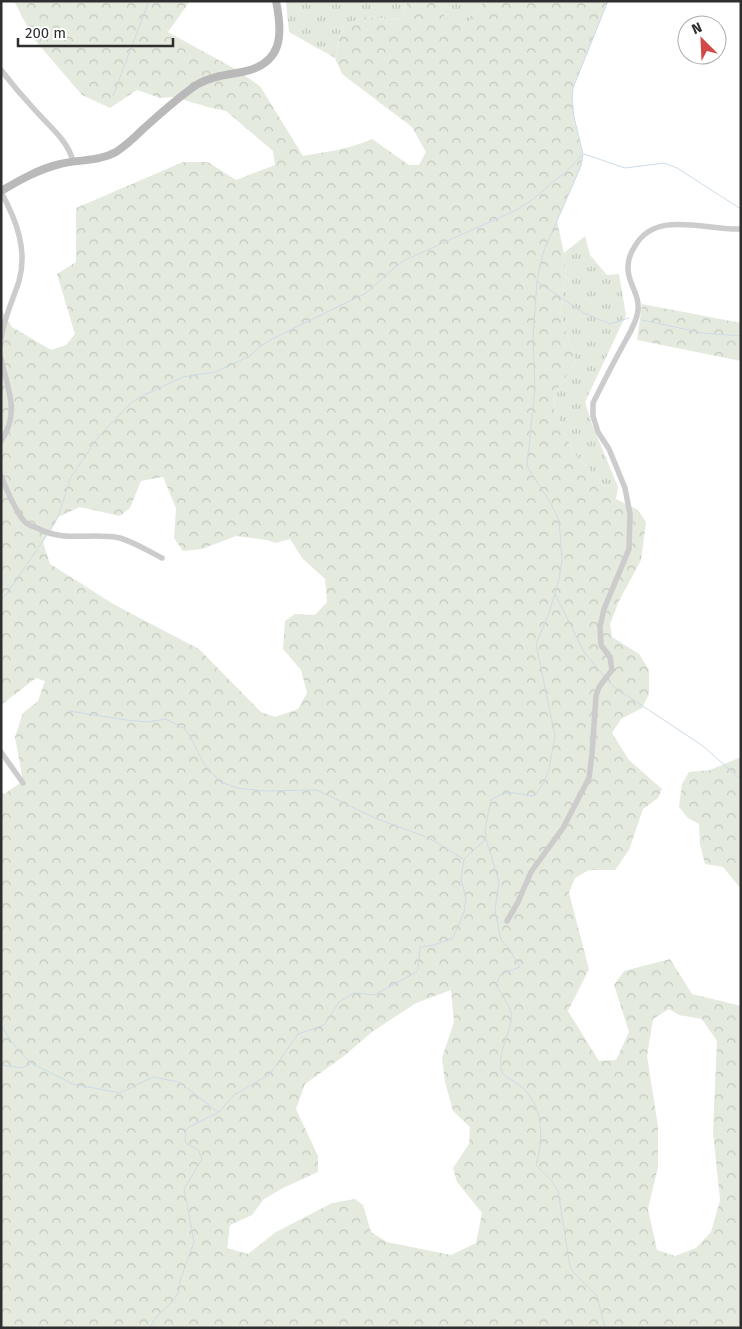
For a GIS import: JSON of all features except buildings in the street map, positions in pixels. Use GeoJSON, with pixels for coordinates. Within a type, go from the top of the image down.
{"type":"FeatureCollection","features":[{"type":"Feature","properties":{"kind":"main road"},"geometry":{"type":"LineString","coordinates":[[1,191],[38,171],[60,164],[104,157],[116,152],[177,99],[204,81],[218,76],[251,70],[263,64],[273,55],[280,37],[276,1]]}},
{"type":"Feature","properties":{"kind":"street"},"geometry":{"type":"LineString","coordinates":[[1,70],[60,138],[72,155],[73,162]]}},
{"type":"Feature","properties":{"kind":"street"},"geometry":{"type":"LineString","coordinates":[[1,191],[15,221],[23,253],[22,268],[1,338]]}},
{"type":"Feature","properties":{"kind":"street"},"geometry":{"type":"LineString","coordinates":[[507,921],[518,902],[531,872],[563,828],[589,778],[596,696],[612,670],[610,657],[601,645],[600,626],[604,610],[629,549],[630,514],[625,488],[609,448],[598,432],[593,416],[593,403],[636,317],[637,298],[628,268],[630,255],[643,236],[662,226],[678,224],[741,229]]}},
{"type":"Feature","properties":{"kind":"street"},"geometry":{"type":"LineString","coordinates":[[1,358],[12,404],[12,420],[8,432],[1,441]]}},
{"type":"Feature","properties":{"kind":"street"},"geometry":{"type":"LineString","coordinates":[[1,476],[26,523],[41,531],[67,538],[104,536],[120,538],[162,558]]}},
{"type":"Feature","properties":{"kind":"street"},"geometry":{"type":"LineString","coordinates":[[1,752],[23,783]]}},
{"type":"Feature","properties":{"kind":"green space"},"geometry":{"type":"Polygon","coordinates":[[[14,1],[190,1],[168,32],[235,69],[260,86],[303,156],[347,148],[372,139],[409,165],[419,165],[426,152],[412,127],[342,74],[335,58],[342,26],[366,17],[399,20],[408,1],[438,1],[445,17],[461,25],[470,21],[484,1],[608,1],[573,88],[574,117],[583,154],[581,166],[557,221],[564,253],[566,274],[560,313],[576,362],[555,393],[554,408],[573,452],[616,499],[638,510],[646,522],[641,560],[619,601],[610,624],[612,637],[639,654],[649,670],[649,694],[642,708],[621,719],[612,733],[629,760],[662,789],[658,798],[643,809],[629,850],[615,870],[589,870],[575,878],[569,893],[589,969],[568,1011],[599,1061],[616,1060],[629,1032],[614,985],[624,971],[670,959],[692,994],[741,1006],[741,1328],[1,1328],[1,793],[4,794],[23,781],[15,737],[23,713],[38,701],[45,681],[36,678],[1,705],[1,309],[12,327],[51,350],[66,345],[75,334],[57,274],[76,262],[76,208],[183,162],[208,162],[236,180],[275,165],[273,151],[226,111],[174,97],[160,98],[137,90],[110,108],[82,95],[34,39],[14,1]],[[163,477],[141,481],[130,508],[120,516],[80,507],[58,517],[43,542],[50,564],[115,605],[199,649],[261,712],[275,717],[298,709],[307,693],[301,670],[283,649],[285,621],[295,614],[315,615],[327,602],[325,579],[302,558],[290,539],[275,543],[267,540],[236,536],[202,549],[183,551],[174,538],[176,508],[163,477]],[[451,990],[416,1003],[372,1032],[344,1056],[305,1084],[296,1109],[318,1156],[318,1172],[264,1199],[252,1215],[230,1225],[227,1248],[248,1254],[276,1232],[332,1203],[355,1199],[363,1205],[371,1232],[387,1242],[451,1255],[476,1243],[482,1213],[457,1182],[453,1168],[469,1144],[470,1127],[453,1111],[445,1082],[442,1058],[454,1022],[451,990]],[[669,1009],[653,1019],[647,1056],[658,1126],[658,1167],[648,1209],[657,1250],[675,1256],[696,1248],[711,1232],[720,1200],[713,1132],[717,1041],[702,1019],[679,1015],[669,1009]]]}},
{"type":"Feature","properties":{"kind":"green space"},"geometry":{"type":"Polygon","coordinates":[[[286,1],[408,1],[399,20],[366,17],[342,26],[335,58],[289,32],[286,1]]]}},
{"type":"Feature","properties":{"kind":"green space"},"geometry":{"type":"Polygon","coordinates":[[[438,1],[484,1],[470,21],[461,25],[445,17],[438,1]]]}},
{"type":"Feature","properties":{"kind":"green space"},"geometry":{"type":"Polygon","coordinates":[[[585,236],[590,255],[607,275],[619,274],[626,315],[585,402],[618,487],[616,499],[573,452],[554,408],[555,393],[576,362],[560,313],[566,274],[564,253],[585,236]]]}},
{"type":"Feature","properties":{"kind":"green space"},"geometry":{"type":"Polygon","coordinates":[[[642,304],[741,323],[741,361],[637,340],[642,304]]]}},
{"type":"Feature","properties":{"kind":"green space"},"geometry":{"type":"Polygon","coordinates":[[[741,757],[741,889],[723,867],[705,864],[700,844],[699,824],[688,818],[679,807],[682,784],[689,772],[710,770],[741,757]]]}},
{"type":"Feature","properties":{"kind":"waterway"},"geometry":{"type":"LineString","coordinates":[[113,96],[149,1]]}},
{"type":"Feature","properties":{"kind":"waterway"},"geometry":{"type":"LineString","coordinates":[[605,1328],[597,1296],[570,1267],[558,1191],[551,1180],[536,1165],[541,1132],[540,1121],[533,1101],[527,1092],[505,1076],[501,1069],[501,1054],[512,1017],[508,1005],[496,985],[501,974],[520,967],[508,947],[501,940],[495,910],[499,882],[486,839],[485,829],[491,800],[506,793],[535,795],[544,782],[549,769],[555,736],[536,644],[549,613],[559,580],[562,559],[559,520],[527,466],[535,387],[533,337],[537,281],[543,253],[581,166],[583,154],[574,117],[573,88],[608,1]]}},
{"type":"Feature","properties":{"kind":"waterway"},"geometry":{"type":"LineString","coordinates":[[584,154],[625,168],[664,163],[677,168],[741,209]]}},
{"type":"Feature","properties":{"kind":"waterway"},"geometry":{"type":"LineString","coordinates":[[50,531],[58,517],[71,477],[99,436],[131,403],[183,377],[215,372],[250,356],[259,347],[274,338],[366,293],[405,260],[514,211],[531,201],[564,174],[582,155]]}},
{"type":"Feature","properties":{"kind":"waterway"},"geometry":{"type":"LineString","coordinates":[[538,282],[584,313],[610,324],[629,318]]}},
{"type":"Feature","properties":{"kind":"waterway"},"geometry":{"type":"LineString","coordinates":[[642,320],[703,333],[741,336]]}},
{"type":"Feature","properties":{"kind":"waterway"},"geometry":{"type":"LineString","coordinates":[[1,599],[6,595],[47,535]]}},
{"type":"Feature","properties":{"kind":"waterway"},"geometry":{"type":"LineString","coordinates":[[555,594],[584,652],[604,676]]}},
{"type":"Feature","properties":{"kind":"waterway"},"geometry":{"type":"LineString","coordinates":[[607,679],[614,687],[703,746],[741,780]]}},
{"type":"Feature","properties":{"kind":"waterway"},"geometry":{"type":"LineString","coordinates":[[69,711],[147,722],[166,719],[185,729],[204,764],[223,783],[238,788],[265,791],[317,790],[375,818],[429,838],[463,859]]}},
{"type":"Feature","properties":{"kind":"waterway"},"geometry":{"type":"LineString","coordinates":[[150,1328],[177,1295],[194,1242],[184,1189],[202,1159],[198,1150],[186,1143],[186,1130],[219,1112],[234,1095],[270,1074],[298,1034],[324,1025],[339,1002],[354,993],[374,995],[415,973],[418,970],[420,947],[434,945],[453,938],[464,912],[466,898],[461,879],[464,859],[485,840]]}},
{"type":"Feature","properties":{"kind":"waterway"},"geometry":{"type":"LineString","coordinates":[[1,1025],[13,1044],[31,1063],[73,1084],[120,1093],[153,1077],[179,1082],[218,1112]]}},
{"type":"Feature","properties":{"kind":"waterway"},"geometry":{"type":"LineString","coordinates":[[1,1065],[22,1068],[30,1064]]}}]}
